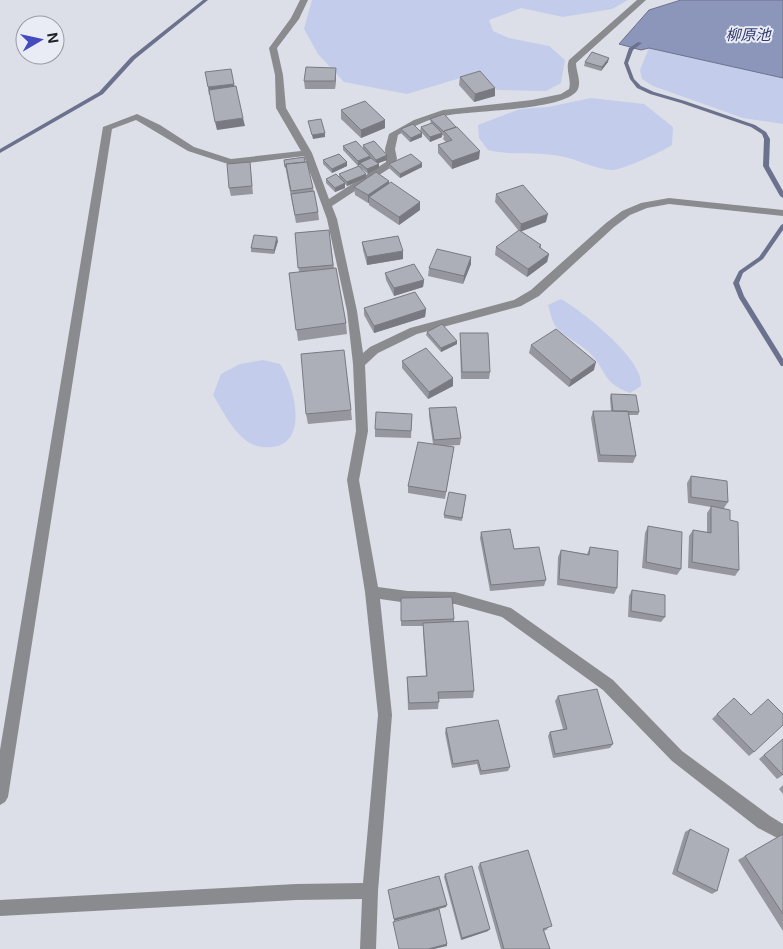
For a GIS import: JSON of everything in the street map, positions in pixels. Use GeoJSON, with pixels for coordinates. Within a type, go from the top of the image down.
{"type":"FeatureCollection","features":[{"type":"Feature","properties":{"kind":"street"},"geometry":{"type":"LineString","coordinates":[[304,0],[300,13],[284,30],[274,48],[279,75],[281,108],[307,152],[332,219],[352,311],[359,364],[362,431],[353,480],[372,592],[385,715],[370,891],[368,949]]}},
{"type":"Feature","properties":{"kind":"street"},"geometry":{"type":"LineString","coordinates":[[327,204],[368,180],[390,164],[392,159],[390,149],[394,134],[406,126],[442,113],[536,102],[558,98],[571,92],[575,79],[571,69],[572,62],[642,0]]}},
{"type":"Feature","properties":{"kind":"street"},"geometry":{"type":"LineString","coordinates":[[0,797],[108,127],[136,117],[157,127],[191,149],[231,162],[307,152]]}},
{"type":"Feature","properties":{"kind":"street"},"geometry":{"type":"LineString","coordinates":[[359,364],[374,350],[414,331],[517,303],[535,293],[610,225],[626,213],[646,206],[669,202],[781,213]]}},
{"type":"Feature","properties":{"kind":"street"},"geometry":{"type":"LineString","coordinates":[[372,592],[455,598],[506,612],[608,685],[677,756],[764,822],[783,833]]}},
{"type":"Feature","properties":{"kind":"street"},"geometry":{"type":"LineString","coordinates":[[0,908],[296,892],[370,891]]}},
{"type":"Feature","properties":{"kind":"shaded area"},"geometry":{"type":"Polygon","coordinates":[[[312,0],[628,0],[612,9],[563,17],[521,8],[489,20],[493,31],[509,38],[549,46],[565,60],[561,83],[546,91],[497,90],[480,76],[464,77],[407,94],[344,82],[318,54],[304,29],[312,0]]]}},
{"type":"Feature","properties":{"kind":"shaded area"},"geometry":{"type":"Polygon","coordinates":[[[649,48],[783,78],[783,124],[743,118],[653,86],[642,79],[640,70],[649,48]]]}},
{"type":"Feature","properties":{"kind":"shaded area"},"geometry":{"type":"Polygon","coordinates":[[[591,98],[644,104],[673,127],[672,145],[633,164],[612,170],[560,156],[488,150],[479,138],[478,125],[520,109],[548,107],[591,98]]]}},
{"type":"Feature","properties":{"kind":"shaded area"},"geometry":{"type":"Polygon","coordinates":[[[561,299],[597,325],[623,350],[640,375],[641,386],[630,393],[614,385],[609,381],[590,353],[557,328],[553,322],[548,305],[561,299]]]}},
{"type":"Feature","properties":{"kind":"shaded area"},"geometry":{"type":"Polygon","coordinates":[[[263,360],[280,364],[290,385],[296,412],[295,424],[291,435],[284,443],[272,447],[255,445],[238,434],[213,395],[221,374],[240,364],[263,360]]]}},
{"type":"Feature","properties":{"kind":"water","name":"柳原池"},"geometry":{"type":"Polygon","coordinates":[[[681,0],[783,0],[783,78],[649,48],[641,50],[619,44],[649,10],[681,0]]]}},
{"type":"Feature","properties":{"kind":"building"},"geometry":{"type":"Polygon","coordinates":[[[592,52],[609,58],[602,67],[585,62],[592,52]]]}},
{"type":"Feature","properties":{"kind":"building"},"geometry":{"type":"Polygon","coordinates":[[[306,67],[336,68],[335,81],[304,81],[306,67]]]}},
{"type":"Feature","properties":{"kind":"building"},"geometry":{"type":"Polygon","coordinates":[[[231,69],[234,84],[208,87],[205,72],[231,69]]]}},
{"type":"Feature","properties":{"kind":"building"},"geometry":{"type":"Polygon","coordinates":[[[480,71],[495,88],[475,94],[460,77],[480,71]]]}},
{"type":"Feature","properties":{"kind":"building"},"geometry":{"type":"Polygon","coordinates":[[[236,86],[243,118],[215,122],[209,90],[236,86]]]}},
{"type":"Feature","properties":{"kind":"building"},"geometry":{"type":"Polygon","coordinates":[[[365,101],[385,120],[361,130],[341,110],[365,101]]]}},
{"type":"Feature","properties":{"kind":"building"},"geometry":{"type":"Polygon","coordinates":[[[444,114],[456,127],[444,132],[430,119],[444,114]]]}},
{"type":"Feature","properties":{"kind":"building"},"geometry":{"type":"Polygon","coordinates":[[[321,119],[325,133],[312,135],[308,121],[321,119]]]}},
{"type":"Feature","properties":{"kind":"building"},"geometry":{"type":"Polygon","coordinates":[[[432,123],[442,133],[430,137],[421,127],[432,123]]]}},
{"type":"Feature","properties":{"kind":"building"},"geometry":{"type":"Polygon","coordinates":[[[413,124],[422,133],[411,138],[401,129],[413,124]]]}},
{"type":"Feature","properties":{"kind":"building"},"geometry":{"type":"Polygon","coordinates":[[[457,127],[480,151],[452,161],[438,145],[452,140],[444,131],[457,127]]]}},
{"type":"Feature","properties":{"kind":"building"},"geometry":{"type":"Polygon","coordinates":[[[356,141],[370,156],[358,161],[343,146],[356,141]]]}},
{"type":"Feature","properties":{"kind":"building"},"geometry":{"type":"Polygon","coordinates":[[[374,141],[387,155],[376,160],[363,145],[374,141]]]}},
{"type":"Feature","properties":{"kind":"building"},"geometry":{"type":"Polygon","coordinates":[[[339,154],[347,162],[332,169],[323,160],[339,154]]]}},
{"type":"Feature","properties":{"kind":"building"},"geometry":{"type":"Polygon","coordinates":[[[411,154],[422,163],[400,174],[389,164],[411,154]]]}},
{"type":"Feature","properties":{"kind":"building"},"geometry":{"type":"Polygon","coordinates":[[[304,157],[305,162],[286,164],[285,167],[284,160],[304,157]]]}},
{"type":"Feature","properties":{"kind":"building"},"geometry":{"type":"Polygon","coordinates":[[[371,158],[379,164],[367,169],[360,163],[371,158]]]}},
{"type":"Feature","properties":{"kind":"building"},"geometry":{"type":"Polygon","coordinates":[[[250,162],[252,186],[229,188],[227,164],[250,162]]]}},
{"type":"Feature","properties":{"kind":"building"},"geometry":{"type":"Polygon","coordinates":[[[307,162],[313,188],[291,191],[286,164],[307,162]]]}},
{"type":"Feature","properties":{"kind":"building"},"geometry":{"type":"Polygon","coordinates":[[[359,166],[366,174],[347,182],[339,174],[359,166]]]}},
{"type":"Feature","properties":{"kind":"building"},"geometry":{"type":"Polygon","coordinates":[[[376,172],[389,181],[368,195],[354,187],[376,172]]]}},
{"type":"Feature","properties":{"kind":"building"},"geometry":{"type":"Polygon","coordinates":[[[336,174],[345,183],[335,188],[326,179],[336,174]]]}},
{"type":"Feature","properties":{"kind":"building"},"geometry":{"type":"Polygon","coordinates":[[[391,182],[420,202],[399,217],[369,197],[391,182]]]}},
{"type":"Feature","properties":{"kind":"building"},"geometry":{"type":"Polygon","coordinates":[[[523,185],[548,214],[521,224],[496,194],[523,185]]]}},
{"type":"Feature","properties":{"kind":"building"},"geometry":{"type":"Polygon","coordinates":[[[314,191],[318,212],[295,215],[291,194],[314,191]]]}},
{"type":"Feature","properties":{"kind":"building"},"geometry":{"type":"Polygon","coordinates":[[[329,230],[333,265],[298,268],[295,233],[329,230]]]}},
{"type":"Feature","properties":{"kind":"building"},"geometry":{"type":"Polygon","coordinates":[[[519,230],[541,245],[539,247],[549,254],[528,269],[496,247],[519,230]]]}},
{"type":"Feature","properties":{"kind":"building"},"geometry":{"type":"Polygon","coordinates":[[[254,235],[277,237],[274,250],[251,248],[254,235]]]}},
{"type":"Feature","properties":{"kind":"building"},"geometry":{"type":"Polygon","coordinates":[[[398,236],[403,251],[367,257],[362,242],[398,236]]]}},
{"type":"Feature","properties":{"kind":"building"},"geometry":{"type":"Polygon","coordinates":[[[437,249],[471,257],[464,276],[429,268],[437,249]]]}},
{"type":"Feature","properties":{"kind":"building"},"geometry":{"type":"Polygon","coordinates":[[[414,264],[424,280],[394,288],[385,273],[414,264]]]}},
{"type":"Feature","properties":{"kind":"building"},"geometry":{"type":"Polygon","coordinates":[[[336,268],[346,323],[296,330],[289,273],[336,268]]]}},
{"type":"Feature","properties":{"kind":"building"},"geometry":{"type":"Polygon","coordinates":[[[415,292],[426,309],[374,326],[364,308],[415,292]]]}},
{"type":"Feature","properties":{"kind":"building"},"geometry":{"type":"Polygon","coordinates":[[[442,324],[457,341],[441,348],[427,332],[442,324]]]}},
{"type":"Feature","properties":{"kind":"building"},"geometry":{"type":"Polygon","coordinates":[[[556,329],[596,362],[571,380],[531,345],[556,329]]]}},
{"type":"Feature","properties":{"kind":"building"},"geometry":{"type":"Polygon","coordinates":[[[460,333],[488,333],[490,372],[462,372],[460,333]]]}},
{"type":"Feature","properties":{"kind":"building"},"geometry":{"type":"Polygon","coordinates":[[[426,348],[453,378],[429,392],[402,361],[426,348]]]}},
{"type":"Feature","properties":{"kind":"building"},"geometry":{"type":"Polygon","coordinates":[[[344,350],[351,410],[306,414],[301,354],[344,350]]]}},
{"type":"Feature","properties":{"kind":"building"},"geometry":{"type":"Polygon","coordinates":[[[611,394],[636,395],[639,412],[613,411],[611,394]]]}},
{"type":"Feature","properties":{"kind":"building"},"geometry":{"type":"Polygon","coordinates":[[[456,407],[461,438],[434,440],[429,408],[456,407]]]}},
{"type":"Feature","properties":{"kind":"building"},"geometry":{"type":"Polygon","coordinates":[[[593,411],[628,411],[636,456],[600,455],[593,411]]]}},
{"type":"Feature","properties":{"kind":"building"},"geometry":{"type":"Polygon","coordinates":[[[376,412],[412,414],[411,431],[375,429],[376,412]]]}},
{"type":"Feature","properties":{"kind":"building"},"geometry":{"type":"Polygon","coordinates":[[[418,442],[454,447],[446,492],[408,486],[418,442]]]}},
{"type":"Feature","properties":{"kind":"building"},"geometry":{"type":"Polygon","coordinates":[[[691,476],[727,481],[728,502],[691,497],[691,476]]]}},
{"type":"Feature","properties":{"kind":"building"},"geometry":{"type":"Polygon","coordinates":[[[449,492],[466,495],[462,518],[444,515],[449,492]]]}},
{"type":"Feature","properties":{"kind":"building"},"geometry":{"type":"Polygon","coordinates":[[[711,506],[730,510],[730,520],[738,522],[739,570],[692,562],[693,530],[711,533],[711,506]]]}},
{"type":"Feature","properties":{"kind":"building"},"geometry":{"type":"Polygon","coordinates":[[[648,526],[682,532],[681,569],[646,562],[648,526]]]}},
{"type":"Feature","properties":{"kind":"building"},"geometry":{"type":"Polygon","coordinates":[[[510,529],[514,549],[539,547],[546,580],[491,585],[481,532],[510,529]]]}},
{"type":"Feature","properties":{"kind":"building"},"geometry":{"type":"Polygon","coordinates":[[[590,547],[618,551],[617,588],[559,579],[561,550],[589,555],[590,547]]]}},
{"type":"Feature","properties":{"kind":"building"},"geometry":{"type":"Polygon","coordinates":[[[632,590],[665,595],[665,617],[631,611],[632,590]]]}},
{"type":"Feature","properties":{"kind":"building"},"geometry":{"type":"Polygon","coordinates":[[[452,597],[454,619],[401,621],[401,598],[452,597]]]}},
{"type":"Feature","properties":{"kind":"building"},"geometry":{"type":"Polygon","coordinates":[[[468,621],[474,691],[438,692],[439,702],[409,703],[407,677],[427,676],[423,623],[468,621]]]}},
{"type":"Feature","properties":{"kind":"building"},"geometry":{"type":"Polygon","coordinates":[[[597,689],[613,744],[555,754],[550,732],[567,729],[558,696],[597,689]]]}},
{"type":"Feature","properties":{"kind":"building"},"geometry":{"type":"Polygon","coordinates":[[[734,698],[751,715],[768,699],[783,714],[783,725],[754,752],[717,714],[734,698]]]}},
{"type":"Feature","properties":{"kind":"building"},"geometry":{"type":"Polygon","coordinates":[[[498,720],[510,767],[481,771],[478,760],[453,764],[446,728],[498,720]]]}},
{"type":"Feature","properties":{"kind":"building"},"geometry":{"type":"Polygon","coordinates":[[[783,739],[783,775],[764,755],[783,739]]]}},
{"type":"Feature","properties":{"kind":"building"},"geometry":{"type":"Polygon","coordinates":[[[690,829],[729,849],[717,891],[677,871],[690,829]]]}},
{"type":"Feature","properties":{"kind":"building"},"geometry":{"type":"Polygon","coordinates":[[[783,834],[783,914],[745,856],[783,834]]]}},
{"type":"Feature","properties":{"kind":"building"},"geometry":{"type":"Polygon","coordinates":[[[528,850],[552,926],[543,929],[550,949],[504,949],[480,863],[528,850]]]}},
{"type":"Feature","properties":{"kind":"building"},"geometry":{"type":"Polygon","coordinates":[[[472,866],[490,929],[462,938],[445,874],[472,866]]]}},
{"type":"Feature","properties":{"kind":"building"},"geometry":{"type":"Polygon","coordinates":[[[439,876],[447,905],[394,919],[388,890],[439,876]]]}},
{"type":"Feature","properties":{"kind":"building"},"geometry":{"type":"Polygon","coordinates":[[[439,909],[447,944],[428,949],[399,949],[393,922],[439,909]]]}},
{"type":"Feature","properties":{"kind":"waterway"},"geometry":{"type":"LineString","coordinates":[[0,151],[101,93],[133,58],[206,0]]}},
{"type":"Feature","properties":{"kind":"waterway"},"geometry":{"type":"LineString","coordinates":[[640,43],[631,49],[626,63],[632,79],[639,87],[753,126],[764,133],[767,139],[766,166],[783,196]]}},
{"type":"Feature","properties":{"kind":"waterway"},"geometry":{"type":"LineString","coordinates":[[783,226],[761,258],[741,272],[736,283],[741,296],[783,364]]}}]}
